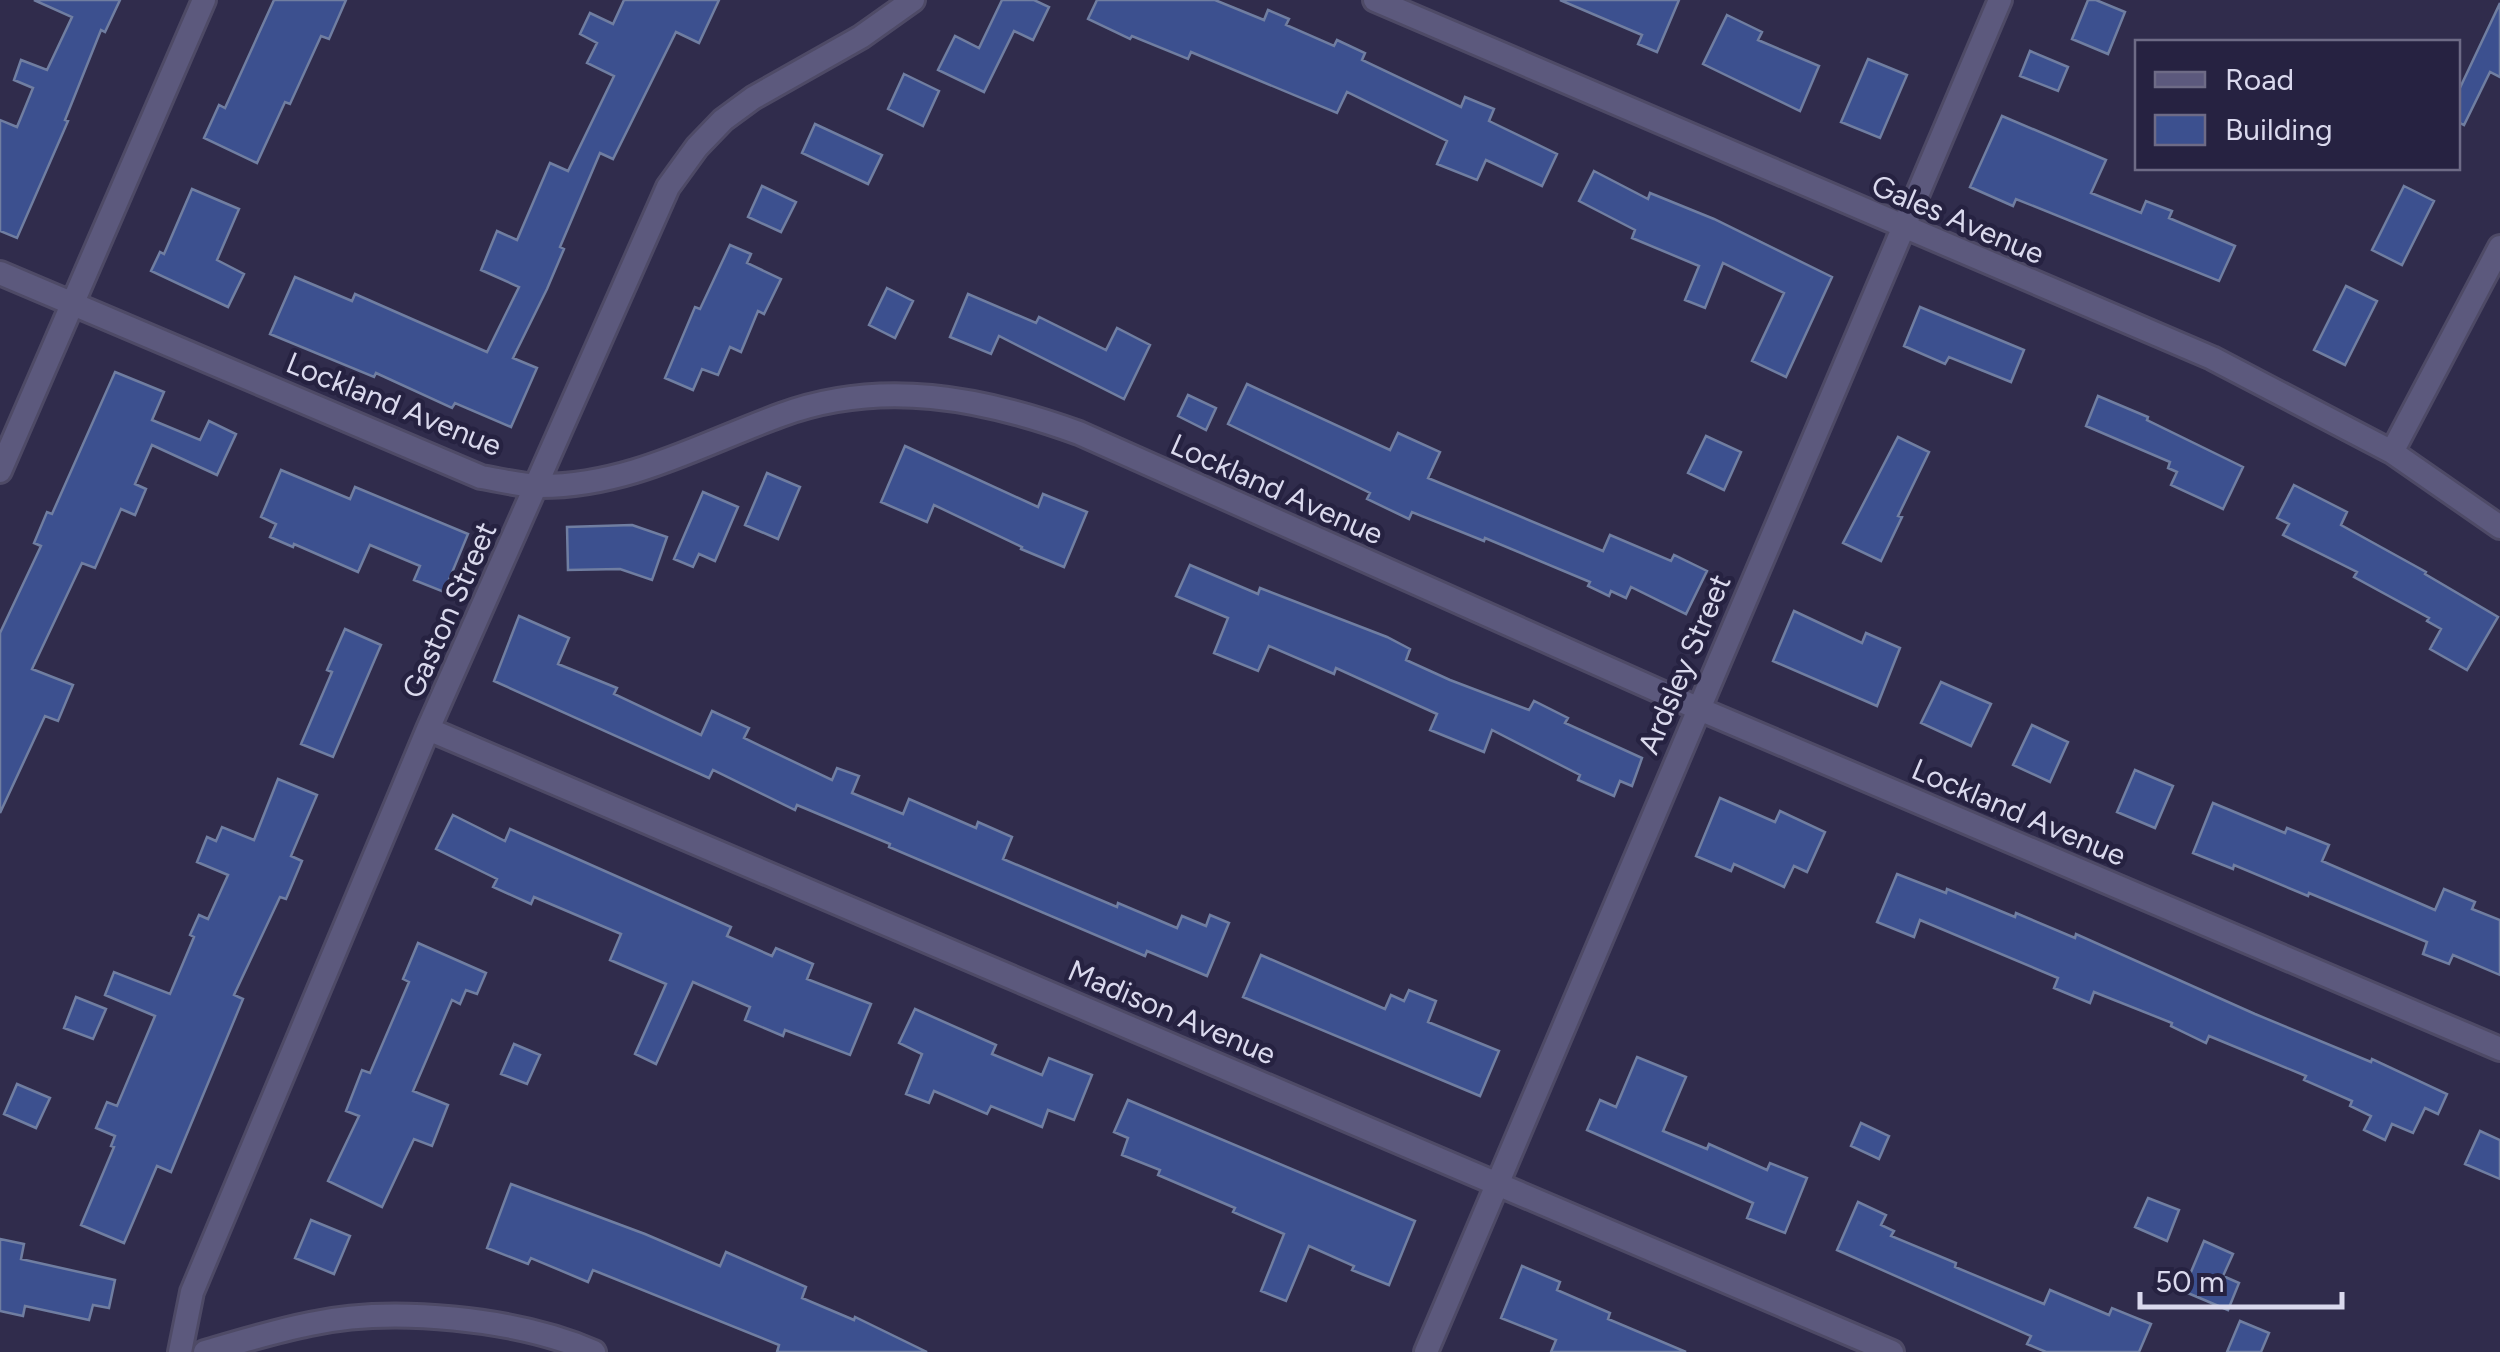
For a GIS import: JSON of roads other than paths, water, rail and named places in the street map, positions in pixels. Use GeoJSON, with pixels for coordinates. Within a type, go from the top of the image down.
{"type":"FeatureCollection","features":[{"type":"Feature","properties":{"kind":"street"},"geometry":{"type":"LineString","coordinates":[[0,472],[204,0]]}},
{"type":"Feature","properties":{"kind":"street","name":"Gaston Street"},"geometry":{"type":"LineString","coordinates":[[180,1352],[192,1292],[428,729],[668,188],[697,147],[723,120],[753,98],[861,37],[914,0]]}},
{"type":"Feature","properties":{"kind":"street","name":"Gales Avenue"},"geometry":{"type":"LineString","coordinates":[[1375,0],[2212,358],[2392,452],[2500,527]]}},
{"type":"Feature","properties":{"kind":"street","name":"Ardsley Street"},"geometry":{"type":"LineString","coordinates":[[1426,1352],[2000,0]]}},
{"type":"Feature","properties":{"kind":"street"},"geometry":{"type":"LineString","coordinates":[[2392,452],[2500,247]]}},
{"type":"Feature","properties":{"kind":"street","name":"Lockland Avenue"},"geometry":{"type":"LineString","coordinates":[[0,273],[481,477],[538,486],[593,482],[638,473],[783,414],[853,398],[955,398],[1017,411],[1079,434],[1697,708],[2500,1048]]}},
{"type":"Feature","properties":{"kind":"street","name":"Madison Avenue"},"geometry":{"type":"LineString","coordinates":[[428,729],[1892,1352]]}},
{"type":"Feature","properties":{"kind":"street"},"geometry":{"type":"LineString","coordinates":[[204,1352],[311,1323],[409,1317],[533,1333],[594,1352]]}}]}
